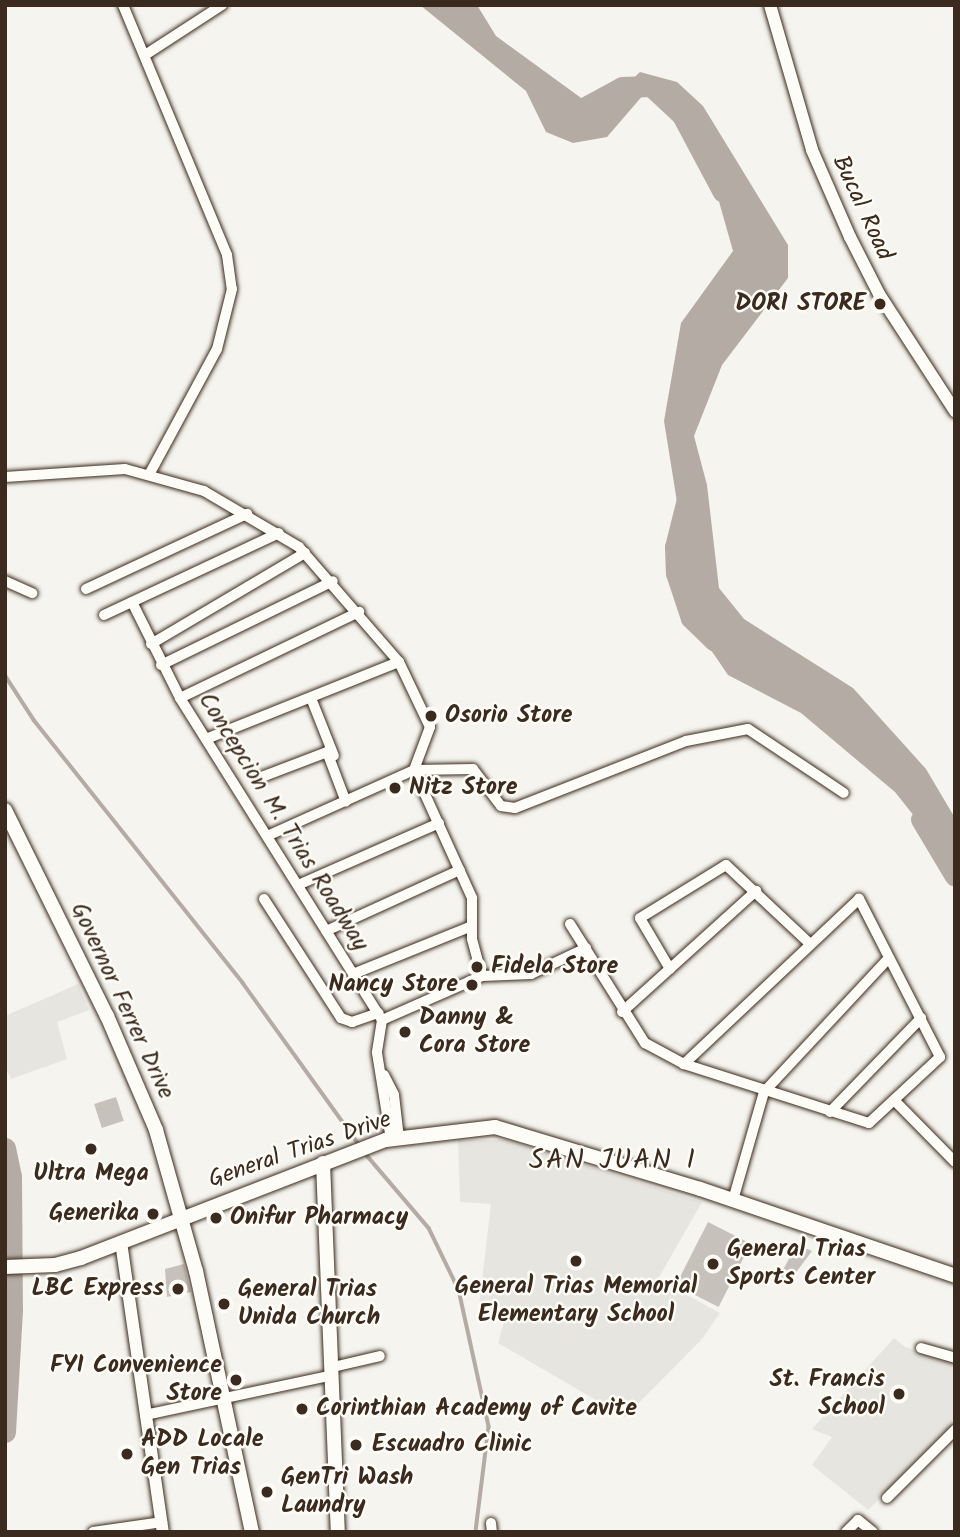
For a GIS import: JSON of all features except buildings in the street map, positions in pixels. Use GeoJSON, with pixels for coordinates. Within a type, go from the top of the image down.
{"type":"FeatureCollection","features":[{"type":"Feature","properties":{"kind":"main road","name":"Governor Ferrer Drive"},"geometry":{"type":"LineString","coordinates":[[5,810],[107,1016],[156,1130],[183,1216],[226,1398],[252,1532]]}},
{"type":"Feature","properties":{"kind":"main road","name":"General Trias Drive"},"geometry":{"type":"LineString","coordinates":[[5,1267],[55,1265],[369,1145],[395,1138],[495,1127],[519,1130],[955,1276]]}},
{"type":"Feature","properties":{"kind":"main road"},"geometry":{"type":"LineString","coordinates":[[323,1163],[338,1532]]}},
{"type":"Feature","properties":{"kind":"street"},"geometry":{"type":"LineString","coordinates":[[122,5],[227,255],[232,289],[217,349],[150,473]]}},
{"type":"Feature","properties":{"kind":"street"},"geometry":{"type":"LineString","coordinates":[[145,55],[222,5]]}},
{"type":"Feature","properties":{"kind":"street","name":"Bucal Road"},"geometry":{"type":"LineString","coordinates":[[770,5],[812,150],[850,237],[879,294],[955,411]]}},
{"type":"Feature","properties":{"kind":"street"},"geometry":{"type":"LineString","coordinates":[[5,477],[125,469],[150,473],[204,491],[247,513],[305,552],[400,662],[430,727],[414,770],[472,898],[472,926],[482,976]]}},
{"type":"Feature","properties":{"kind":"street"},"geometry":{"type":"LineString","coordinates":[[86,589],[247,513]]}},
{"type":"Feature","properties":{"kind":"street"},"geometry":{"type":"LineString","coordinates":[[104,615],[279,533]]}},
{"type":"Feature","properties":{"kind":"street"},"geometry":{"type":"LineString","coordinates":[[151,644],[305,552]]}},
{"type":"Feature","properties":{"kind":"street"},"geometry":{"type":"LineString","coordinates":[[5,581],[32,593]]}},
{"type":"Feature","properties":{"kind":"street"},"geometry":{"type":"LineString","coordinates":[[161,664],[332,582]]}},
{"type":"Feature","properties":{"kind":"street","name":"Concepcion M. Trias Roadway"},"geometry":{"type":"LineString","coordinates":[[132,602],[180,698],[380,1016]]}},
{"type":"Feature","properties":{"kind":"street"},"geometry":{"type":"LineString","coordinates":[[180,698],[359,612]]}},
{"type":"Feature","properties":{"kind":"street"},"geometry":{"type":"LineString","coordinates":[[206,739],[400,662]]}},
{"type":"Feature","properties":{"kind":"street"},"geometry":{"type":"LineString","coordinates":[[311,698],[348,801]]}},
{"type":"Feature","properties":{"kind":"street"},"geometry":{"type":"LineString","coordinates":[[267,836],[414,770],[473,769],[502,806],[515,808],[686,741],[748,729],[844,793]]}},
{"type":"Feature","properties":{"kind":"street"},"geometry":{"type":"LineString","coordinates":[[259,778],[327,752],[348,801]]}},
{"type":"Feature","properties":{"kind":"street"},"geometry":{"type":"LineString","coordinates":[[298,885],[439,824]]}},
{"type":"Feature","properties":{"kind":"street"},"geometry":{"type":"LineString","coordinates":[[670,969],[642,923],[646,912],[726,865],[808,942]]}},
{"type":"Feature","properties":{"kind":"street"},"geometry":{"type":"LineString","coordinates":[[326,931],[460,870]]}},
{"type":"Feature","properties":{"kind":"street"},"geometry":{"type":"LineString","coordinates":[[622,1012],[756,891]]}},
{"type":"Feature","properties":{"kind":"street"},"geometry":{"type":"LineString","coordinates":[[264,899],[341,1018],[352,1022],[380,1016],[482,976],[531,974],[586,948]]}},
{"type":"Feature","properties":{"kind":"street"},"geometry":{"type":"LineString","coordinates":[[570,924],[622,1012],[645,1043],[684,1064],[764,1092],[869,1123],[940,1057],[921,1017],[887,960],[859,899],[808,942],[684,1064]]}},
{"type":"Feature","properties":{"kind":"street"},"geometry":{"type":"LineString","coordinates":[[353,974],[472,926]]}},
{"type":"Feature","properties":{"kind":"street"},"geometry":{"type":"LineString","coordinates":[[733,1200],[764,1092],[887,960]]}},
{"type":"Feature","properties":{"kind":"street"},"geometry":{"type":"LineString","coordinates":[[380,1016],[379,1065],[394,1095],[395,1138]]}},
{"type":"Feature","properties":{"kind":"street"},"geometry":{"type":"LineString","coordinates":[[830,1112],[921,1017]]}},
{"type":"Feature","properties":{"kind":"street"},"geometry":{"type":"LineString","coordinates":[[894,1100],[955,1162]]}},
{"type":"Feature","properties":{"kind":"street"},"geometry":{"type":"LineString","coordinates":[[93,1532],[162,1527],[121,1242]]}},
{"type":"Feature","properties":{"kind":"street"},"geometry":{"type":"LineString","coordinates":[[921,1348],[955,1358]]}},
{"type":"Feature","properties":{"kind":"street"},"geometry":{"type":"LineString","coordinates":[[145,1416],[333,1371],[380,1356]]}},
{"type":"Feature","properties":{"kind":"street"},"geometry":{"type":"LineString","coordinates":[[887,1498],[955,1430]]}},
{"type":"Feature","properties":{"kind":"street"},"geometry":{"type":"LineString","coordinates":[[846,1532],[859,1520],[873,1532]]}},
{"type":"Feature","properties":{"kind":"shaded area"},"geometry":{"type":"Polygon","coordinates":[[[420,5],[477,5],[496,36],[588,103],[615,96],[640,72],[677,82],[703,106],[788,245],[788,278],[722,365],[694,436],[707,485],[719,588],[744,619],[853,688],[926,769],[955,818],[955,885],[930,836],[895,792],[801,713],[728,675],[698,631],[684,598],[677,563],[681,527],[664,421],[681,323],[733,251],[699,131],[644,94],[607,137],[573,143],[546,132],[526,91],[420,5]]]}},
{"type":"Feature","properties":{"kind":"shaded area"},"geometry":{"type":"Polygon","coordinates":[[[78,984],[89,1010],[57,1022],[67,1059],[11,1079],[5,1066],[5,1016],[78,984]]]}},
{"type":"Feature","properties":{"kind":"shaded area","name":"General Trias Memorial Elementary School"},"geometry":{"type":"Polygon","coordinates":[[[458,1140],[506,1140],[702,1202],[658,1279],[720,1313],[702,1339],[625,1417],[498,1343],[505,1318],[478,1315],[491,1204],[460,1202],[458,1140]]]}},
{"type":"Feature","properties":{"kind":"shaded area","name":"St. Francis School"},"geometry":{"type":"Polygon","coordinates":[[[894,1338],[905,1347],[955,1363],[955,1425],[868,1510],[812,1465],[832,1437],[812,1429],[894,1338]]]}},
{"type":"Feature","properties":{"kind":"waterway"},"geometry":{"type":"LineString","coordinates":[[576,112],[622,87],[651,86],[682,115],[723,192]]}},
{"type":"Feature","properties":{"kind":"waterway"},"geometry":{"type":"LineString","coordinates":[[687,499],[675,547],[676,573],[691,618],[715,641]]}},
{"type":"Feature","properties":{"kind":"waterway"},"geometry":{"type":"LineString","coordinates":[[5,675],[34,720],[243,983],[360,1146]]}},
{"type":"Feature","properties":{"kind":"waterway"},"geometry":{"type":"LineString","coordinates":[[921,819],[955,876]]}},
{"type":"Feature","properties":{"kind":"waterway"},"geometry":{"type":"LineString","coordinates":[[5,1148],[11,1176],[12,1310],[5,1432]]}},
{"type":"Feature","properties":{"kind":"waterway"},"geometry":{"type":"LineString","coordinates":[[364,1152],[429,1228],[459,1290],[489,1427],[476,1532]]}},
{"type":"Feature","properties":{"kind":"place","name":"DORI STORE"},"geometry":{"type":"Point","coordinates":[880,304]}},
{"type":"Feature","properties":{"kind":"place","name":"Osorio Store"},"geometry":{"type":"Point","coordinates":[431,716]}},
{"type":"Feature","properties":{"kind":"place","name":"Nitz Store"},"geometry":{"type":"Point","coordinates":[395,788]}},
{"type":"Feature","properties":{"kind":"place","name":"Fidela Store"},"geometry":{"type":"Point","coordinates":[477,967]}},
{"type":"Feature","properties":{"kind":"place","name":"Nancy Store"},"geometry":{"type":"Point","coordinates":[472,985]}},
{"type":"Feature","properties":{"kind":"place","name":"Danny & Cora Store"},"geometry":{"type":"Point","coordinates":[405,1032]}},
{"type":"Feature","properties":{"kind":"place","name":"Ultra Mega"},"geometry":{"type":"Point","coordinates":[91,1149]}},
{"type":"Feature","properties":{"kind":"place","name":"Generika"},"geometry":{"type":"Point","coordinates":[153,1214]}},
{"type":"Feature","properties":{"kind":"place","name":"Onifur Pharmacy"},"geometry":{"type":"Point","coordinates":[216,1218]}},
{"type":"Feature","properties":{"kind":"place","name":"General Trias Memorial Elementary School"},"geometry":{"type":"Point","coordinates":[576,1261]}},
{"type":"Feature","properties":{"kind":"place","name":"General Trias Sports Center"},"geometry":{"type":"Point","coordinates":[713,1264]}},
{"type":"Feature","properties":{"kind":"place","name":"LBC Express"},"geometry":{"type":"Point","coordinates":[178,1289]}},
{"type":"Feature","properties":{"kind":"place","name":"General Trias Unida Church"},"geometry":{"type":"Point","coordinates":[224,1304]}},
{"type":"Feature","properties":{"kind":"place","name":"FYI Convenience Store"},"geometry":{"type":"Point","coordinates":[236,1380]}},
{"type":"Feature","properties":{"kind":"place","name":"St. Francis School"},"geometry":{"type":"Point","coordinates":[899,1394]}},
{"type":"Feature","properties":{"kind":"place","name":"Corinthian Academy of Cavite"},"geometry":{"type":"Point","coordinates":[302,1409]}},
{"type":"Feature","properties":{"kind":"place","name":"Escuadro Clinic"},"geometry":{"type":"Point","coordinates":[356,1445]}},
{"type":"Feature","properties":{"kind":"place","name":"ADD Locale Gen Trias"},"geometry":{"type":"Point","coordinates":[127,1454]}},
{"type":"Feature","properties":{"kind":"place","name":"GenTri Wash Laundry"},"geometry":{"type":"Point","coordinates":[267,1492]}},
{"type":"Feature","properties":{"kind":"district","name":"SAN JUAN I"},"geometry":{"type":"Point","coordinates":[613,1161]}}]}
